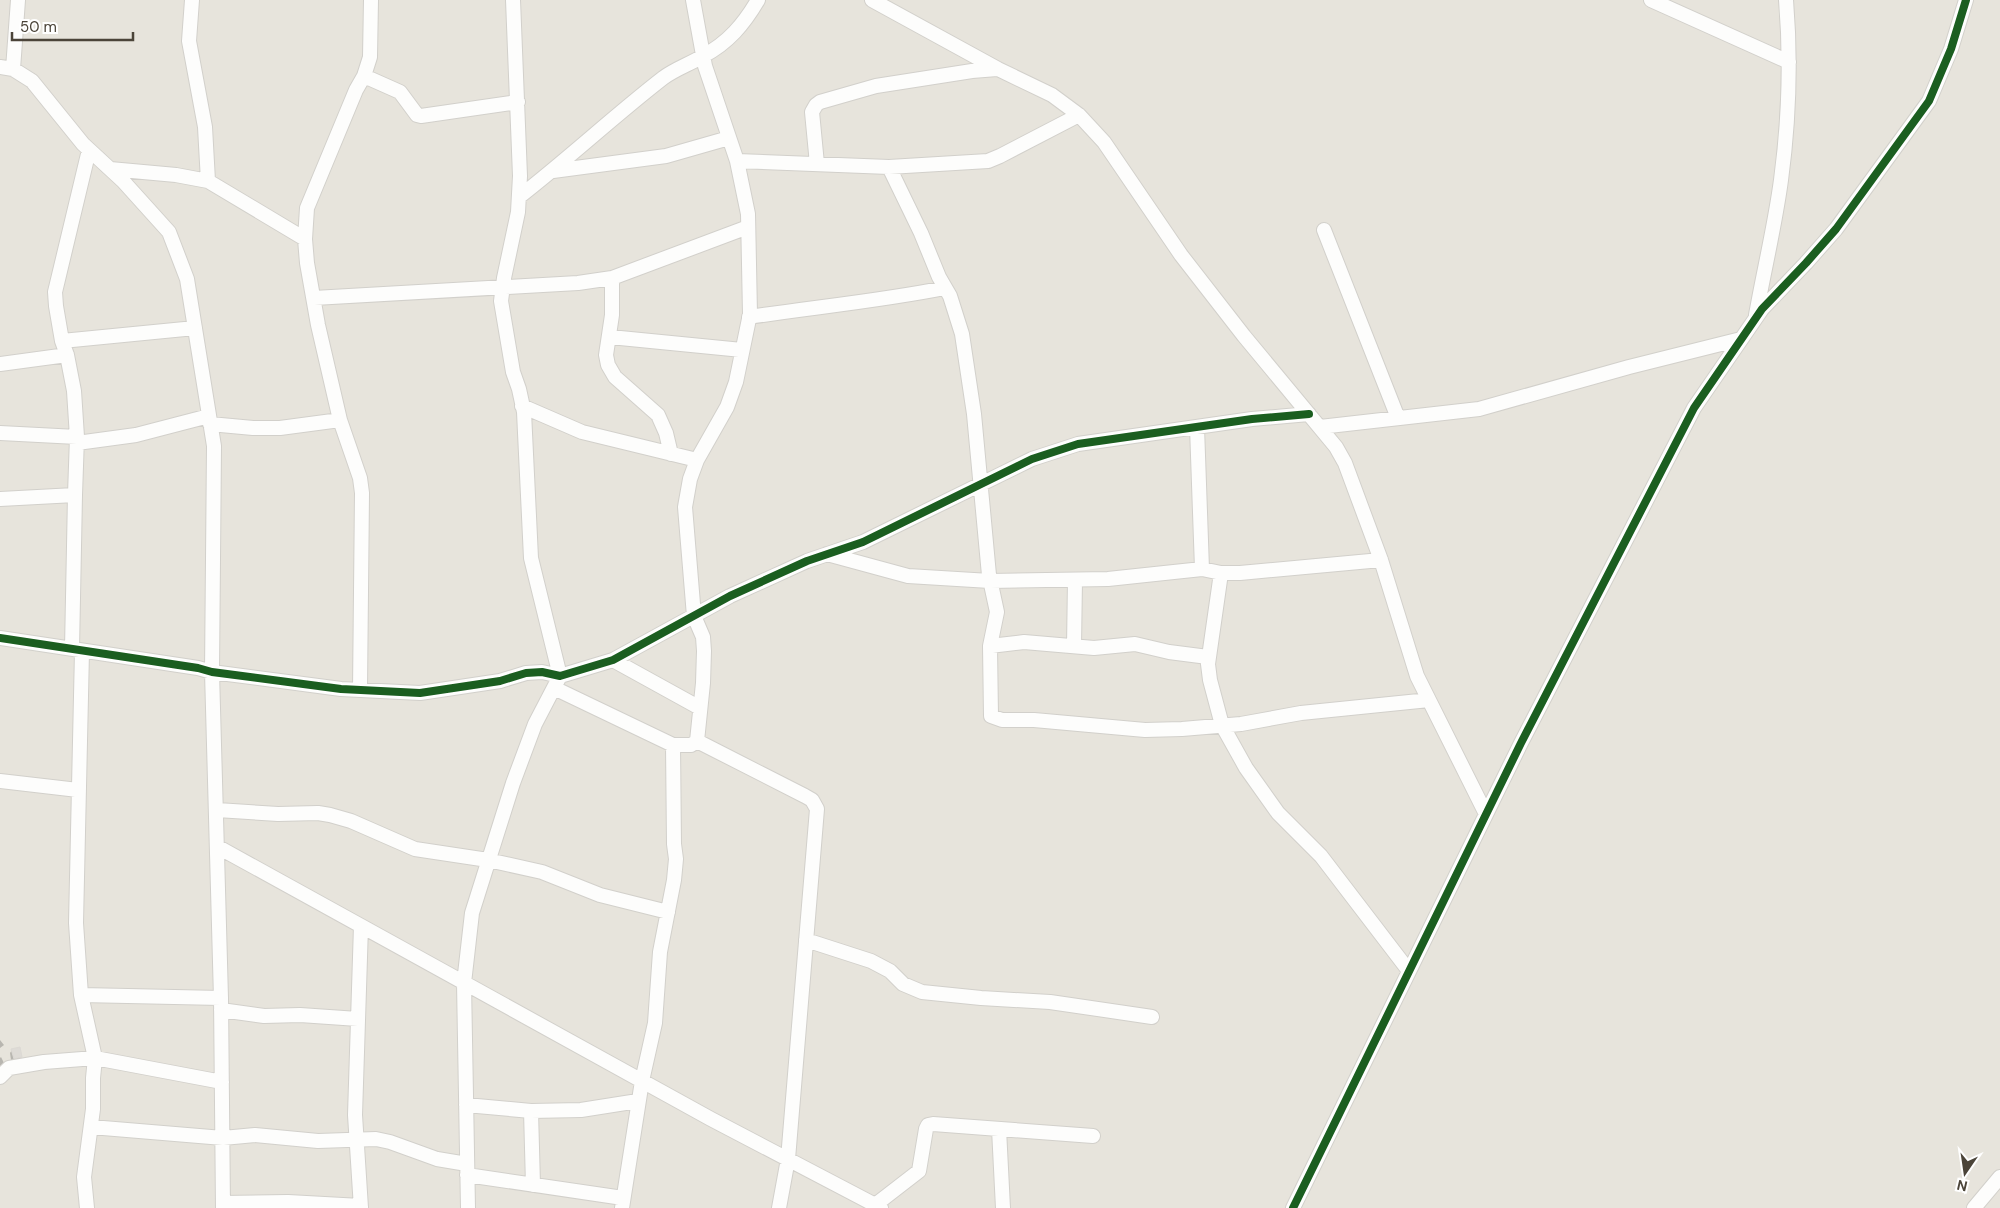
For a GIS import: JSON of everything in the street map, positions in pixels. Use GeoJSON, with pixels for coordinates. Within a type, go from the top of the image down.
{"type":"FeatureCollection","features":[{"type":"Feature","properties":{"kind":"street"},"geometry":{"type":"LineString","coordinates":[[18,0],[7,68],[32,81],[83,144],[123,181],[169,232],[187,279],[214,455],[212,672],[218,848],[223,1205],[288,1202],[361,1207],[355,1115],[361,926]]}},
{"type":"Feature","properties":{"kind":"street"},"geometry":{"type":"LineString","coordinates":[[192,0],[189,41],[204,127],[208,181]]}},
{"type":"Feature","properties":{"kind":"street"},"geometry":{"type":"LineString","coordinates":[[468,1208],[464,983],[472,913],[513,783],[532,732],[557,682],[531,558],[522,406],[519,388],[513,372],[501,301],[518,212],[520,176],[513,0]]}},
{"type":"Feature","properties":{"kind":"street"},"geometry":{"type":"LineString","coordinates":[[693,0],[705,66],[737,161],[748,214],[749,317],[736,382],[727,407],[697,460],[690,479],[685,508],[694,616],[703,637],[704,651],[697,741]]}},
{"type":"Feature","properties":{"kind":"street"},"geometry":{"type":"LineString","coordinates":[[519,197],[553,171],[664,77],[704,56],[737,31],[746,21],[758,0]]}},
{"type":"Feature","properties":{"kind":"street"},"geometry":{"type":"LineString","coordinates":[[872,0],[998,69],[1052,95],[1079,115],[1104,142],[1181,255],[1244,336],[1336,447],[1345,463],[1381,560],[1417,676],[1486,814]]}},
{"type":"Feature","properties":{"kind":"street"},"geometry":{"type":"LineString","coordinates":[[1651,0],[1789,62]]}},
{"type":"Feature","properties":{"kind":"street"},"geometry":{"type":"LineString","coordinates":[[1755,318],[1781,180],[1789,90],[1786,0]]}},
{"type":"Feature","properties":{"kind":"street"},"geometry":{"type":"LineString","coordinates":[[1293,1208],[1486,814],[1694,408],[1755,318],[1836,228],[1929,101],[1951,49],[1966,0]]}},
{"type":"Feature","properties":{"kind":"street"},"geometry":{"type":"LineString","coordinates":[[360,690],[362,494],[360,478],[340,420],[307,263],[305,239],[307,208],[356,90],[364,76],[370,57],[368,2]]}},
{"type":"Feature","properties":{"kind":"street"},"geometry":{"type":"LineString","coordinates":[[817,164],[812,112],[820,102],[876,86],[972,71],[998,69]]}},
{"type":"Feature","properties":{"kind":"street"},"geometry":{"type":"LineString","coordinates":[[364,76],[400,92],[417,116],[518,102]]}},
{"type":"Feature","properties":{"kind":"street"},"geometry":{"type":"LineString","coordinates":[[737,161],[889,167],[988,161],[1079,115]]}},
{"type":"Feature","properties":{"kind":"street"},"geometry":{"type":"LineString","coordinates":[[553,171],[666,156],[729,138]]}},
{"type":"Feature","properties":{"kind":"street"},"geometry":{"type":"LineString","coordinates":[[87,1208],[84,1177],[93,1109],[92,1078],[96,1058],[80,995],[76,924],[78,650],[74,495],[77,440],[74,391],[67,355],[62,342],[55,292],[89,150]]}},
{"type":"Feature","properties":{"kind":"street"},"geometry":{"type":"LineString","coordinates":[[889,167],[921,233],[939,277],[950,296],[962,334],[974,414],[990,581],[997,612],[990,646],[990,711],[994,719],[1145,730],[1182,729],[1301,713],[1429,700]]}},
{"type":"Feature","properties":{"kind":"street"},"geometry":{"type":"LineString","coordinates":[[110,169],[176,175],[208,181],[305,239]]}},
{"type":"Feature","properties":{"kind":"street"},"geometry":{"type":"LineString","coordinates":[[314,298],[578,283],[612,278],[748,227]]}},
{"type":"Feature","properties":{"kind":"street"},"geometry":{"type":"LineString","coordinates":[[1324,230],[1398,418]]}},
{"type":"Feature","properties":{"kind":"street"},"geometry":{"type":"LineString","coordinates":[[612,278],[612,315],[606,355],[608,365],[614,376],[658,415],[666,433],[671,454]]}},
{"type":"Feature","properties":{"kind":"street"},"geometry":{"type":"LineString","coordinates":[[749,317],[843,303],[877,301],[945,288]]}},
{"type":"Feature","properties":{"kind":"street"},"geometry":{"type":"LineString","coordinates":[[62,342],[195,328]]}},
{"type":"Feature","properties":{"kind":"street"},"geometry":{"type":"LineString","coordinates":[[610,337],[742,350]]}},
{"type":"Feature","properties":{"kind":"street"},"geometry":{"type":"LineString","coordinates":[[1320,428],[1479,409],[1629,367],[1741,339]]}},
{"type":"Feature","properties":{"kind":"street"},"geometry":{"type":"LineString","coordinates":[[0,364],[67,355]]}},
{"type":"Feature","properties":{"kind":"street"},"geometry":{"type":"LineString","coordinates":[[522,406],[582,432],[697,460]]}},
{"type":"Feature","properties":{"kind":"street"},"geometry":{"type":"LineString","coordinates":[[557,682],[613,660],[764,580],[807,560],[863,542],[1032,460],[1078,444],[1252,419],[1309,414]]}},
{"type":"Feature","properties":{"kind":"street"},"geometry":{"type":"LineString","coordinates":[[0,433],[77,440],[136,434],[209,420],[253,428],[280,428],[340,420]]}},
{"type":"Feature","properties":{"kind":"street"},"geometry":{"type":"LineString","coordinates":[[1197,427],[1202,569]]}},
{"type":"Feature","properties":{"kind":"street"},"geometry":{"type":"LineString","coordinates":[[0,499],[74,495]]}},
{"type":"Feature","properties":{"kind":"street"},"geometry":{"type":"LineString","coordinates":[[827,554],[908,576],[990,581],[1108,579],[1202,569],[1221,573],[1381,560]]}},
{"type":"Feature","properties":{"kind":"street"},"geometry":{"type":"LineString","coordinates":[[1221,573],[1208,657],[1210,680],[1222,725],[1246,768],[1278,813],[1321,856],[1409,971]]}},
{"type":"Feature","properties":{"kind":"street"},"geometry":{"type":"LineString","coordinates":[[1074,646],[1075,580]]}},
{"type":"Feature","properties":{"kind":"street"},"geometry":{"type":"LineString","coordinates":[[0,638],[198,668],[212,672],[360,690],[420,693],[500,681],[526,673],[542,672],[673,745],[691,745],[697,741]]}},
{"type":"Feature","properties":{"kind":"street"},"geometry":{"type":"LineString","coordinates":[[990,646],[1024,642],[1094,648],[1135,644],[1169,652],[1208,657]]}},
{"type":"Feature","properties":{"kind":"street"},"geometry":{"type":"LineString","coordinates":[[613,660],[700,708]]}},
{"type":"Feature","properties":{"kind":"street"},"geometry":{"type":"LineString","coordinates":[[697,741],[805,796],[812,800],[817,809],[788,1159],[779,1208]]}},
{"type":"Feature","properties":{"kind":"street"},"geometry":{"type":"LineString","coordinates":[[91,1127],[223,1138],[255,1135],[318,1141],[382,1140],[467,1170],[622,1203],[638,1101],[655,1023],[660,952],[674,880],[676,859],[674,844],[673,745]]}},
{"type":"Feature","properties":{"kind":"street"},"geometry":{"type":"LineString","coordinates":[[0,781],[78,790]]}},
{"type":"Feature","properties":{"kind":"street"},"geometry":{"type":"LineString","coordinates":[[216,810],[278,814],[318,813],[351,821],[415,849],[488,860],[542,872],[600,895],[668,912]]}},
{"type":"Feature","properties":{"kind":"street"},"geometry":{"type":"LineString","coordinates":[[218,848],[642,1081],[878,1206],[919,1171],[928,1125],[1093,1136]]}},
{"type":"Feature","properties":{"kind":"street"},"geometry":{"type":"LineString","coordinates":[[806,940],[871,961],[890,971],[903,984],[922,992],[1050,1002],[1152,1017]]}},
{"type":"Feature","properties":{"kind":"street"},"geometry":{"type":"LineString","coordinates":[[80,995],[221,1004],[264,1016],[300,1015],[358,1019]]}},
{"type":"Feature","properties":{"kind":"street"},"geometry":{"type":"LineString","coordinates":[[0,1077],[9,1068],[44,1062],[96,1058],[222,1082]]}},
{"type":"Feature","properties":{"kind":"street"},"geometry":{"type":"LineString","coordinates":[[466,1105],[531,1111],[598,1109],[638,1101]]}},
{"type":"Feature","properties":{"kind":"street"},"geometry":{"type":"LineString","coordinates":[[531,1111],[534,1185]]}},
{"type":"Feature","properties":{"kind":"street"},"geometry":{"type":"LineString","coordinates":[[1000,1129],[1003,1208]]}},
{"type":"Feature","properties":{"kind":"street"},"geometry":{"type":"LineString","coordinates":[[1974,1208],[2000,1177]]}},
{"type":"Feature","properties":{"kind":"shaded area"},"geometry":{"type":"Polygon","coordinates":[[[0,0],[2000,0],[2000,1208],[0,1208],[0,0]]]}},
{"type":"Feature","properties":{"kind":"building"},"geometry":{"type":"Polygon","coordinates":[[[20,1047],[22,1057],[14,1059],[11,1049],[20,1047]]]}},
{"type":"Feature","properties":{"kind":"cycle path"},"geometry":{"type":"LineString","coordinates":[[1293,1208],[1521,743],[1694,408],[1762,309],[1836,229],[1929,101],[1951,49],[1966,0]]}},
{"type":"Feature","properties":{"kind":"cycle path"},"geometry":{"type":"LineString","coordinates":[[0,638],[198,668],[212,672],[341,689],[420,693],[500,681],[526,673],[542,672],[560,676],[613,660],[730,596],[807,561],[863,542],[1032,459],[1078,444],[1252,419],[1309,414]]}}]}
